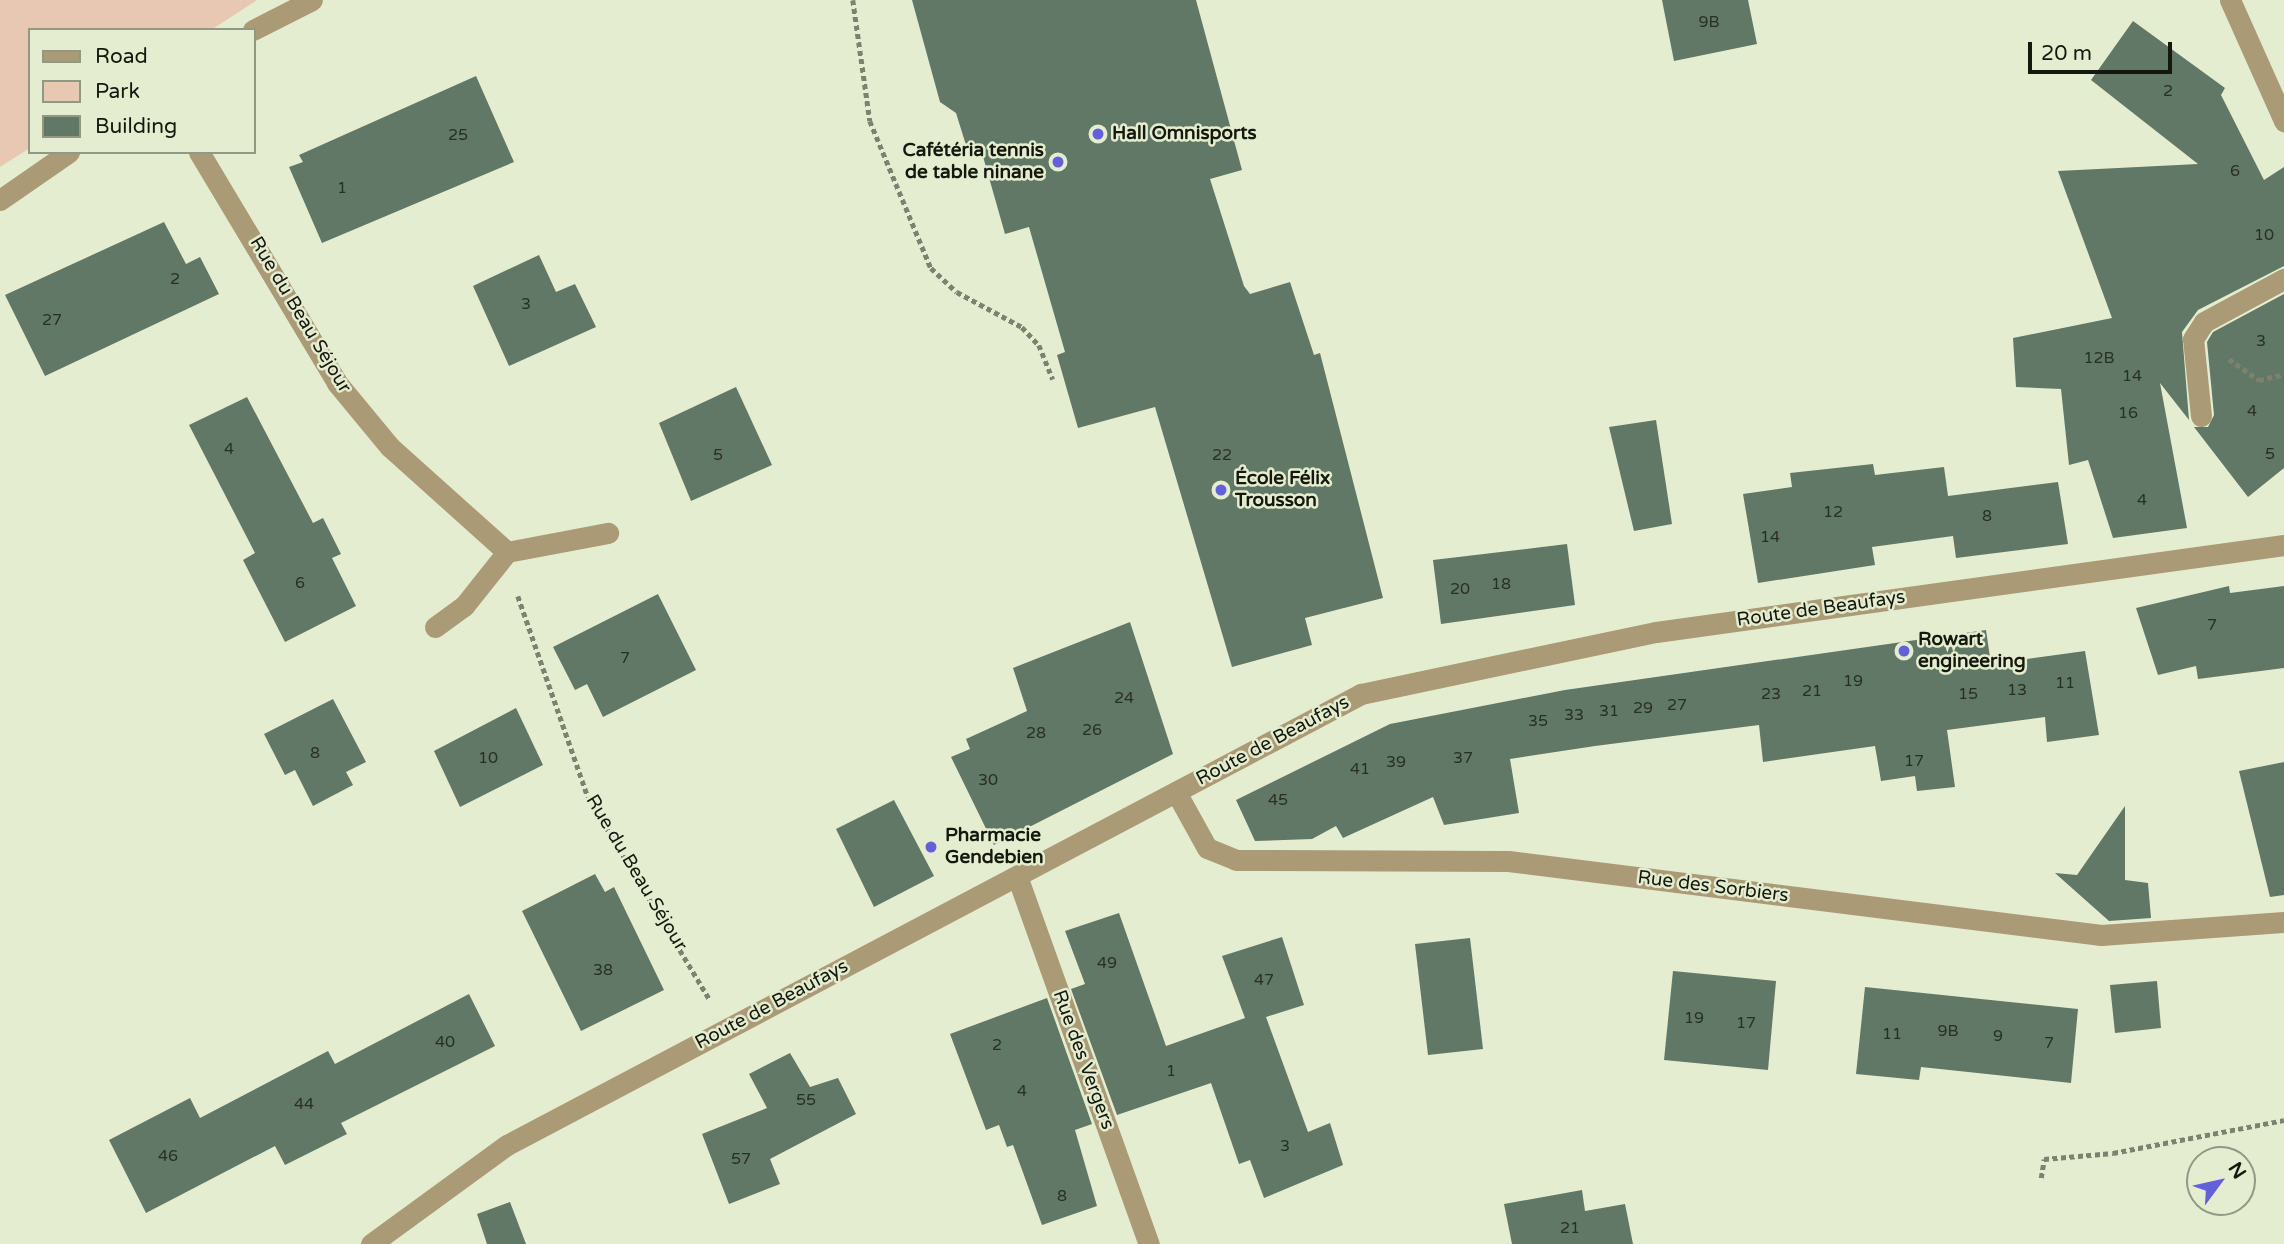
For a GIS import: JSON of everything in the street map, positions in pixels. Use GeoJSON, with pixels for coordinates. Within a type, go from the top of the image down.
{"type":"FeatureCollection","features":[{"type":"Feature","properties":{"kind":"street"},"geometry":{"type":"LineString","coordinates":[[256,28],[312,0]]}},
{"type":"Feature","properties":{"kind":"street"},"geometry":{"type":"LineString","coordinates":[[2230,0],[2284,121]]}},
{"type":"Feature","properties":{"kind":"street"},"geometry":{"type":"LineString","coordinates":[[0,200],[66,154]]}},
{"type":"Feature","properties":{"kind":"street","name":"Rue du Beau Séjour"},"geometry":{"type":"LineString","coordinates":[[200,154],[337,383],[390,447],[507,552]]}},
{"type":"Feature","properties":{"kind":"street"},"geometry":{"type":"LineString","coordinates":[[2201,416],[2193,339],[2204,322],[2284,279]]}},
{"type":"Feature","properties":{"kind":"street"},"geometry":{"type":"LineString","coordinates":[[435,627],[464,606],[507,552],[608,533]]}},
{"type":"Feature","properties":{"kind":"street","name":"Route de Beaufays"},"geometry":{"type":"LineString","coordinates":[[371,1244],[507,1145],[1361,694],[1656,632],[2284,545]]}},
{"type":"Feature","properties":{"kind":"street","name":"Rue des Sorbiers"},"geometry":{"type":"LineString","coordinates":[[1175,792],[1207,848],[1236,860],[1508,861],[2101,935],[2284,922]]}},
{"type":"Feature","properties":{"kind":"street","name":"Rue des Vergers"},"geometry":{"type":"LineString","coordinates":[[1017,876],[1149,1244]]}},
{"type":"Feature","properties":{"kind":"path"},"geometry":{"type":"LineString","coordinates":[[853,0],[870,121],[931,268],[957,292],[1022,327],[1039,345],[1053,379]]}},
{"type":"Feature","properties":{"kind":"path"},"geometry":{"type":"LineString","coordinates":[[2194,350],[2239,362],[2259,380],[2284,374]]}},
{"type":"Feature","properties":{"kind":"path","name":"Rue du Beau Séjour"},"geometry":{"type":"LineString","coordinates":[[507,552],[588,797],[726,1028]]}},
{"type":"Feature","properties":{"kind":"path"},"geometry":{"type":"LineString","coordinates":[[2041,1178],[2044,1159],[2113,1153],[2284,1120]]}},
{"type":"Feature","properties":{"kind":"green space"},"geometry":{"type":"Polygon","coordinates":[[[0,0],[257,0],[214,28],[28,28],[28,149],[0,167],[0,0]]]}},
{"type":"Feature","properties":{"kind":"building"},"geometry":{"type":"Polygon","coordinates":[[[912,0],[1196,0],[1242,170],[1210,179],[1244,286],[1250,294],[1290,282],[1314,355],[1320,353],[1383,598],[1305,618],[1312,645],[1232,667],[1155,407],[1078,428],[1057,355],[1065,352],[1029,227],[1005,234],[982,153],[970,158],[956,113],[940,102],[912,0]]]}},
{"type":"Feature","properties":{"kind":"building"},"geometry":{"type":"Polygon","coordinates":[[[1662,0],[1748,0],[1757,44],[1674,61],[1662,0]]]}},
{"type":"Feature","properties":{"kind":"building"},"geometry":{"type":"Polygon","coordinates":[[[2133,21],[2225,88],[2221,95],[2264,180],[2284,167],[2284,266],[2198,310],[2182,332],[2189,420],[2160,383],[2187,528],[2113,538],[2088,460],[2069,465],[2061,389],[2016,387],[2013,338],[2112,318],[2058,171],[2198,164],[2091,80],[2133,21]]]}},
{"type":"Feature","properties":{"kind":"building"},"geometry":{"type":"Polygon","coordinates":[[[476,76],[514,162],[322,243],[289,167],[303,162],[299,155],[476,76]]]}},
{"type":"Feature","properties":{"kind":"building"},"geometry":{"type":"Polygon","coordinates":[[[164,222],[186,264],[200,257],[219,294],[45,376],[5,295],[164,222]]]}},
{"type":"Feature","properties":{"kind":"building"},"geometry":{"type":"Polygon","coordinates":[[[539,255],[556,292],[575,284],[596,327],[509,366],[473,286],[539,255]]]}},
{"type":"Feature","properties":{"kind":"building"},"geometry":{"type":"Polygon","coordinates":[[[2284,294],[2284,468],[2248,497],[2194,427],[2208,427],[2214,415],[2207,342],[2213,332],[2284,294]]]}},
{"type":"Feature","properties":{"kind":"building"},"geometry":{"type":"Polygon","coordinates":[[[736,387],[772,465],[691,501],[659,423],[736,387]]]}},
{"type":"Feature","properties":{"kind":"building"},"geometry":{"type":"Polygon","coordinates":[[[247,397],[313,523],[323,518],[341,554],[332,558],[356,606],[285,642],[243,560],[255,553],[189,425],[247,397]]]}},
{"type":"Feature","properties":{"kind":"building"},"geometry":{"type":"Polygon","coordinates":[[[1656,420],[1672,524],[1634,531],[1609,427],[1656,420]]]}},
{"type":"Feature","properties":{"kind":"building"},"geometry":{"type":"Polygon","coordinates":[[[1873,464],[1875,475],[1944,467],[1948,496],[2058,482],[2068,544],[1956,558],[1953,536],[1872,547],[1875,565],[1758,583],[1743,494],[1792,487],[1790,473],[1873,464]]]}},
{"type":"Feature","properties":{"kind":"building"},"geometry":{"type":"Polygon","coordinates":[[[1567,544],[1575,605],[1441,624],[1433,560],[1567,544]]]}},
{"type":"Feature","properties":{"kind":"building"},"geometry":{"type":"Polygon","coordinates":[[[2229,586],[2230,593],[2284,586],[2284,668],[2198,679],[2196,666],[2158,675],[2136,608],[2229,586]]]}},
{"type":"Feature","properties":{"kind":"building"},"geometry":{"type":"Polygon","coordinates":[[[658,594],[696,670],[603,717],[587,684],[575,690],[553,647],[658,594]]]}},
{"type":"Feature","properties":{"kind":"building"},"geometry":{"type":"Polygon","coordinates":[[[1130,622],[1173,754],[994,845],[951,757],[970,749],[966,739],[1027,711],[1013,668],[1130,622]]]}},
{"type":"Feature","properties":{"kind":"building"},"geometry":{"type":"Polygon","coordinates":[[[1986,630],[1991,664],[2085,651],[2099,735],[2047,742],[2045,717],[1947,730],[1955,787],[1917,791],[1915,776],[1881,781],[1875,746],[1763,762],[1759,725],[1595,746],[1510,759],[1519,813],[1444,825],[1433,797],[1343,838],[1336,826],[1312,839],[1255,841],[1236,800],[1390,724],[1565,690],[1986,630]]]}},
{"type":"Feature","properties":{"kind":"building"},"geometry":{"type":"Polygon","coordinates":[[[333,699],[366,762],[346,772],[353,785],[313,806],[295,770],[285,775],[264,734],[333,699]]]}},
{"type":"Feature","properties":{"kind":"building"},"geometry":{"type":"Polygon","coordinates":[[[516,708],[543,765],[460,807],[434,751],[516,708]]]}},
{"type":"Feature","properties":{"kind":"building"},"geometry":{"type":"Polygon","coordinates":[[[2284,762],[2284,895],[2270,897],[2239,771],[2284,762]]]}},
{"type":"Feature","properties":{"kind":"building"},"geometry":{"type":"Polygon","coordinates":[[[894,800],[934,876],[874,907],[836,829],[894,800]]]}},
{"type":"Feature","properties":{"kind":"building"},"geometry":{"type":"Polygon","coordinates":[[[2125,806],[2125,880],[2148,883],[2151,918],[2109,921],[2055,873],[2077,875],[2125,806]]]}},
{"type":"Feature","properties":{"kind":"building"},"geometry":{"type":"Polygon","coordinates":[[[595,874],[605,892],[614,887],[664,990],[581,1031],[522,911],[595,874]]]}},
{"type":"Feature","properties":{"kind":"building"},"geometry":{"type":"Polygon","coordinates":[[[1119,913],[1166,1046],[1245,1018],[1222,956],[1282,937],[1304,1005],[1266,1017],[1308,1132],[1330,1123],[1343,1165],[1264,1198],[1250,1160],[1239,1164],[1211,1083],[1117,1115],[1071,989],[1085,984],[1065,931],[1119,913]]]}},
{"type":"Feature","properties":{"kind":"building"},"geometry":{"type":"Polygon","coordinates":[[[1470,938],[1483,1049],[1428,1055],[1415,944],[1470,938]]]}},
{"type":"Feature","properties":{"kind":"building"},"geometry":{"type":"Polygon","coordinates":[[[1673,971],[1776,981],[1768,1070],[1664,1060],[1673,971]]]}},
{"type":"Feature","properties":{"kind":"building"},"geometry":{"type":"Polygon","coordinates":[[[2157,981],[2161,1028],[2115,1033],[2110,985],[2157,981]]]}},
{"type":"Feature","properties":{"kind":"building"},"geometry":{"type":"Polygon","coordinates":[[[1865,987],[2078,1009],[2071,1083],[1921,1067],[1919,1080],[1856,1074],[1865,987]]]}},
{"type":"Feature","properties":{"kind":"building"},"geometry":{"type":"Polygon","coordinates":[[[469,994],[495,1046],[341,1123],[347,1134],[285,1165],[275,1146],[146,1213],[109,1140],[190,1098],[200,1118],[328,1051],[335,1064],[469,994]]]}},
{"type":"Feature","properties":{"kind":"building"},"geometry":{"type":"Polygon","coordinates":[[[1047,998],[1092,1124],[1075,1130],[1097,1206],[1042,1225],[1013,1145],[1007,1147],[999,1125],[986,1130],[950,1034],[1047,998]]]}},
{"type":"Feature","properties":{"kind":"building"},"geometry":{"type":"Polygon","coordinates":[[[790,1053],[810,1087],[838,1078],[856,1114],[770,1159],[780,1184],[729,1204],[702,1134],[767,1108],[749,1074],[790,1053]]]}},
{"type":"Feature","properties":{"kind":"building"},"geometry":{"type":"Polygon","coordinates":[[[1582,1190],[1585,1211],[1625,1204],[1633,1244],[1512,1244],[1504,1204],[1582,1190]]]}},
{"type":"Feature","properties":{"kind":"building"},"geometry":{"type":"Polygon","coordinates":[[[510,1202],[526,1244],[487,1244],[477,1214],[510,1202]]]}},
{"type":"Feature","properties":{"kind":"place","name":"Hall Omnisports"},"geometry":{"type":"Point","coordinates":[1098,134]}},
{"type":"Feature","properties":{"kind":"place","name":"Cafétéria tennis de table ninane"},"geometry":{"type":"Point","coordinates":[1058,162]}},
{"type":"Feature","properties":{"kind":"place","name":"École Félix Trousson"},"geometry":{"type":"Point","coordinates":[1221,490]}},
{"type":"Feature","properties":{"kind":"place","name":"Rowart engineering"},"geometry":{"type":"Point","coordinates":[1904,651]}},
{"type":"Feature","properties":{"kind":"place","name":"Pharmacie Gendebien"},"geometry":{"type":"Point","coordinates":[931,847]}}]}
